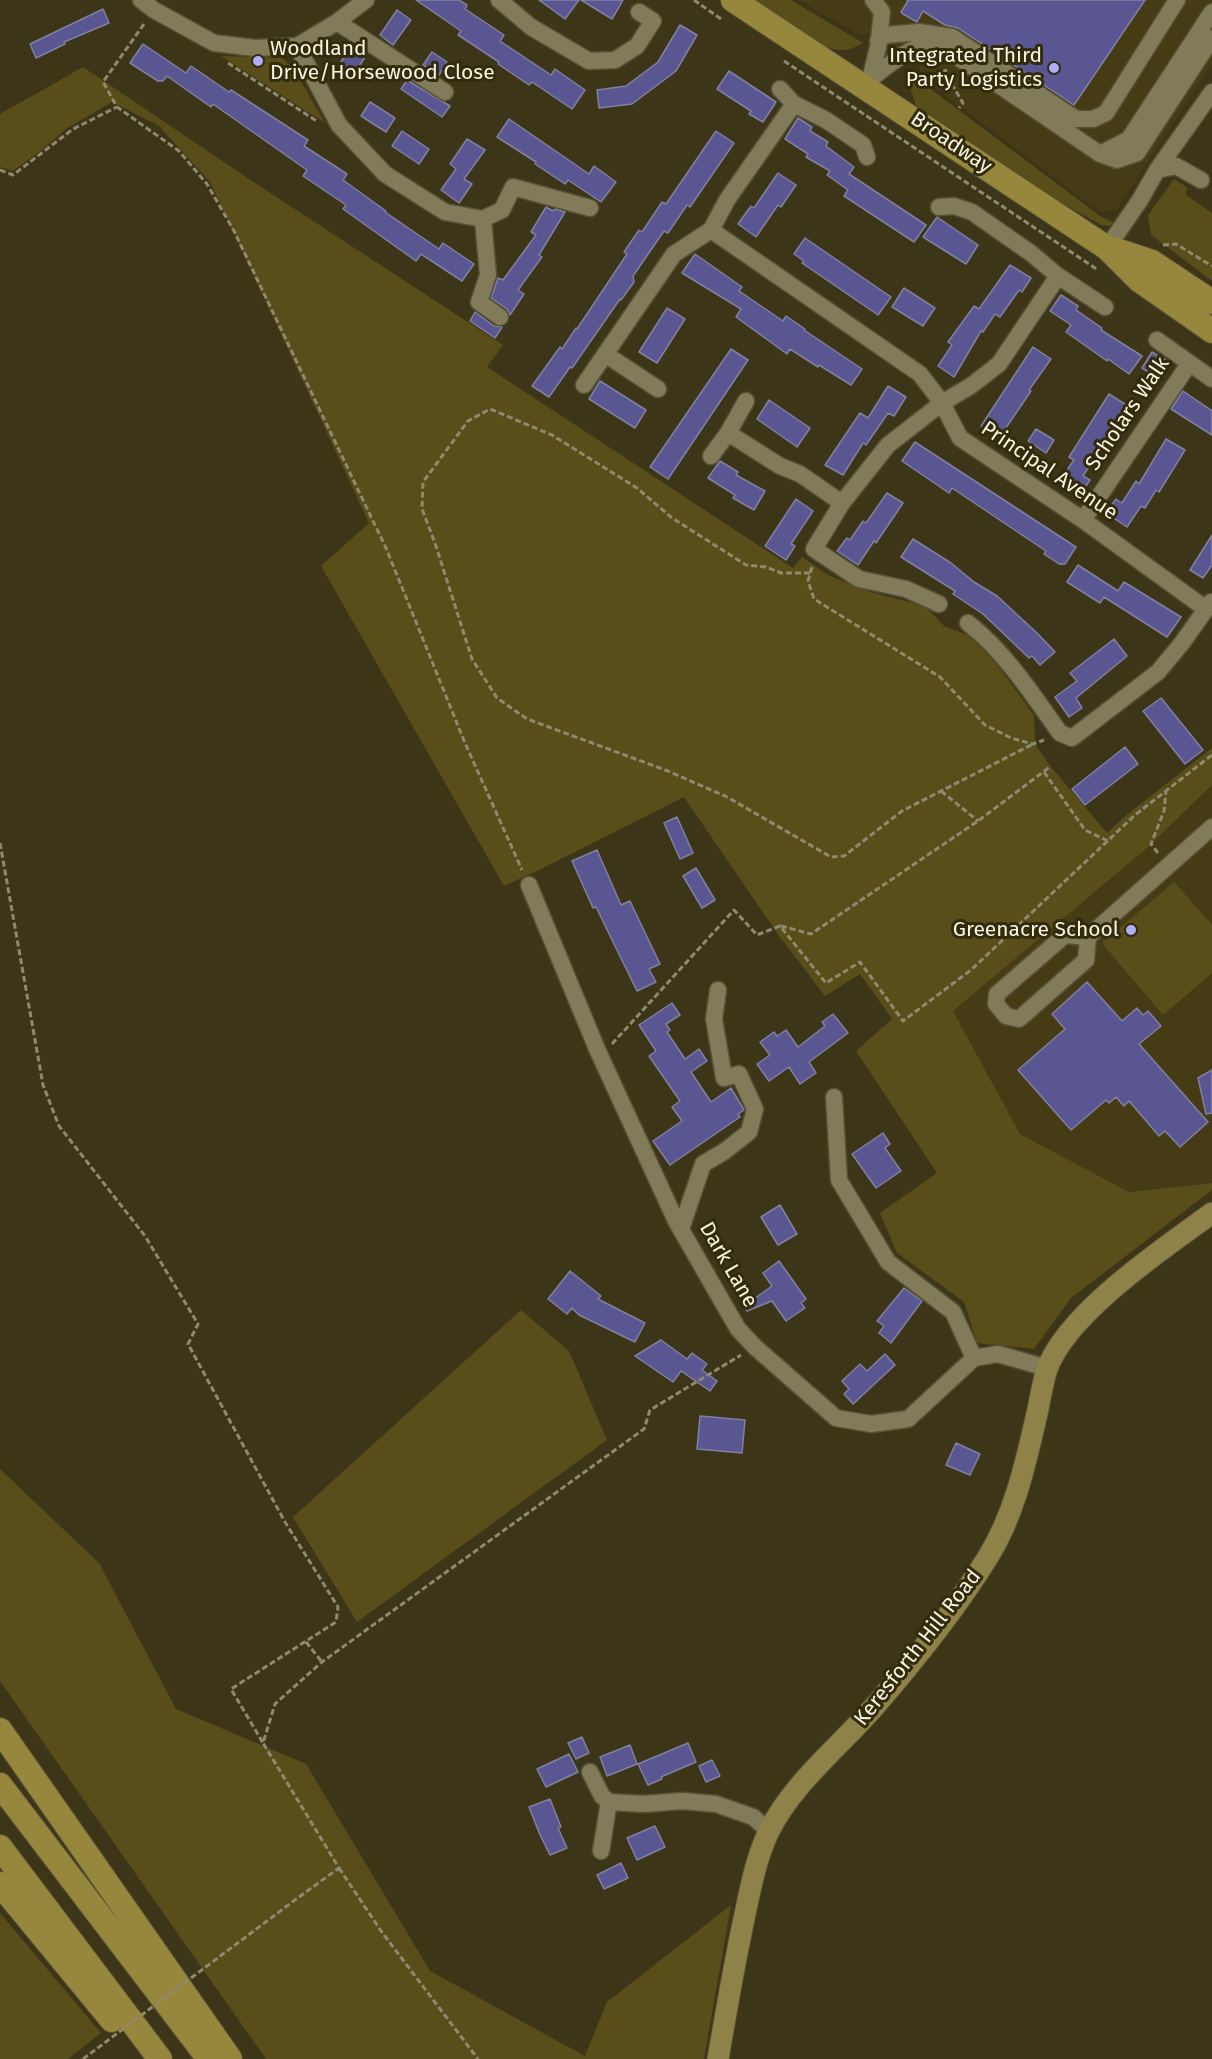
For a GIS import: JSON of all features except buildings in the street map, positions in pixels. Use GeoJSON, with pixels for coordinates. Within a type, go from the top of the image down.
{"type":"FeatureCollection","features":[{"type":"Feature","properties":{"kind":"highway","name":"Broadway"},"geometry":{"type":"LineString","coordinates":[[729,10],[867,83],[1107,248],[1139,280],[1212,332]]}},
{"type":"Feature","properties":{"kind":"highway","name":"Broadway"},"geometry":{"type":"LineString","coordinates":[[1107,248],[1152,262],[1212,302]]}},
{"type":"Feature","properties":{"kind":"highway"},"geometry":{"type":"LineString","coordinates":[[0,1730],[230,2059]]}},
{"type":"Feature","properties":{"kind":"highway"},"geometry":{"type":"LineString","coordinates":[[0,1785],[209,2059]]}},
{"type":"Feature","properties":{"kind":"highway"},"geometry":{"type":"LineString","coordinates":[[0,1847],[160,2059]]}},
{"type":"Feature","properties":{"kind":"highway"},"geometry":{"type":"LineString","coordinates":[[0,1884],[144,2059]]}},
{"type":"Feature","properties":{"kind":"main road","name":"Keresforth Hill Road"},"geometry":{"type":"LineString","coordinates":[[718,2059],[749,1896],[761,1851],[780,1812],[809,1776],[875,1706],[942,1624],[988,1557],[1011,1514],[1047,1368],[1060,1343],[1113,1288],[1212,1213]]}},
{"type":"Feature","properties":{"kind":"street"},"geometry":{"type":"LineString","coordinates":[[147,5],[214,44],[255,48],[297,46],[337,22],[366,0]]}},
{"type":"Feature","properties":{"kind":"street"},"geometry":{"type":"LineString","coordinates":[[499,0],[531,27],[589,61],[615,60],[637,46],[652,21],[639,12]]}},
{"type":"Feature","properties":{"kind":"street"},"geometry":{"type":"LineString","coordinates":[[867,83],[878,41],[882,12],[873,0]]}},
{"type":"Feature","properties":{"kind":"street"},"geometry":{"type":"LineString","coordinates":[[878,41],[886,35],[920,32],[952,37],[1076,119],[1093,119],[1106,113],[1177,0]]}},
{"type":"Feature","properties":{"kind":"street"},"geometry":{"type":"LineString","coordinates":[[1100,154],[1129,139],[1212,12]]}},
{"type":"Feature","properties":{"kind":"street"},"geometry":{"type":"LineString","coordinates":[[337,22],[444,92]]}},
{"type":"Feature","properties":{"kind":"street"},"geometry":{"type":"LineString","coordinates":[[867,83],[897,60],[919,47],[947,50],[1100,154],[1117,160],[1137,153],[1212,38]]}},
{"type":"Feature","properties":{"kind":"street"},"geometry":{"type":"LineString","coordinates":[[297,46],[339,125],[385,174],[445,212],[483,219],[502,210],[513,187],[590,208]]}},
{"type":"Feature","properties":{"kind":"street"},"geometry":{"type":"LineString","coordinates":[[780,89],[794,104],[826,120],[863,145],[867,157]]}},
{"type":"Feature","properties":{"kind":"street"},"geometry":{"type":"LineString","coordinates":[[1107,248],[1140,200],[1157,170],[1210,96]]}},
{"type":"Feature","properties":{"kind":"street"},"geometry":{"type":"LineString","coordinates":[[584,385],[674,255],[711,230],[727,200],[794,104]]}},
{"type":"Feature","properties":{"kind":"street"},"geometry":{"type":"LineString","coordinates":[[1157,170],[1176,166],[1201,180]]}},
{"type":"Feature","properties":{"kind":"street"},"geometry":{"type":"LineString","coordinates":[[939,207],[954,206],[972,212],[1032,254],[1058,276],[1105,307]]}},
{"type":"Feature","properties":{"kind":"street"},"geometry":{"type":"LineString","coordinates":[[483,219],[488,275],[479,302],[500,317]]}},
{"type":"Feature","properties":{"kind":"street","name":"Principal Avenue"},"geometry":{"type":"LineString","coordinates":[[711,230],[920,374],[942,403],[960,438],[1209,605]]}},
{"type":"Feature","properties":{"kind":"street"},"geometry":{"type":"LineString","coordinates":[[939,604],[906,589],[859,579],[814,549],[842,503],[888,445],[942,403],[972,385],[999,364],[1058,276]]}},
{"type":"Feature","properties":{"kind":"street","name":"Scholars Walk"},"geometry":{"type":"LineString","coordinates":[[1157,340],[1212,379]]}},
{"type":"Feature","properties":{"kind":"street"},"geometry":{"type":"LineString","coordinates":[[605,354],[658,388]]}},
{"type":"Feature","properties":{"kind":"street","name":"Scholars Walk"},"geometry":{"type":"LineString","coordinates":[[1083,520],[1189,364]]}},
{"type":"Feature","properties":{"kind":"street"},"geometry":{"type":"LineString","coordinates":[[711,456],[728,433],[746,401]]}},
{"type":"Feature","properties":{"kind":"street"},"geometry":{"type":"LineString","coordinates":[[728,433],[780,466],[800,474],[842,503]]}},
{"type":"Feature","properties":{"kind":"street"},"geometry":{"type":"LineString","coordinates":[[968,623],[984,636],[1011,666],[1060,733],[1072,738],[1158,672],[1209,605]]}},
{"type":"Feature","properties":{"kind":"street"},"geometry":{"type":"LineString","coordinates":[[1088,938],[1065,935],[996,994],[996,1004],[1006,1016],[1019,1020],[1086,960],[1088,938],[1212,826]]}},
{"type":"Feature","properties":{"kind":"street","name":"Dark Lane"},"geometry":{"type":"LineString","coordinates":[[529,885],[600,1056],[681,1229],[738,1329],[755,1347],[836,1418],[871,1424],[908,1419],[974,1358]]}},
{"type":"Feature","properties":{"kind":"street"},"geometry":{"type":"LineString","coordinates":[[681,1229],[703,1164],[725,1151],[749,1132],[755,1108],[739,1074],[724,1078],[714,1019],[718,990]]}},
{"type":"Feature","properties":{"kind":"street"},"geometry":{"type":"LineString","coordinates":[[834,1097],[839,1180],[888,1262],[953,1312],[974,1358],[998,1354],[1047,1368]]}},
{"type":"Feature","properties":{"kind":"street"},"geometry":{"type":"LineString","coordinates":[[590,1772],[602,1796],[609,1802],[644,1804],[682,1801],[716,1804],[753,1817],[769,1831]]}},
{"type":"Feature","properties":{"kind":"street"},"geometry":{"type":"LineString","coordinates":[[601,1851],[609,1802]]}},
{"type":"Feature","properties":{"kind":"path"},"geometry":{"type":"LineString","coordinates":[[694,0],[729,10]]}},
{"type":"Feature","properties":{"kind":"path"},"geometry":{"type":"LineString","coordinates":[[147,5],[103,82],[117,107],[179,151],[207,184],[234,231],[386,548],[465,743],[529,885]]}},
{"type":"Feature","properties":{"kind":"path"},"geometry":{"type":"LineString","coordinates":[[214,44],[215,54],[326,128],[339,125]]}},
{"type":"Feature","properties":{"kind":"path"},"geometry":{"type":"LineString","coordinates":[[783,60],[1101,272]]}},
{"type":"Feature","properties":{"kind":"path"},"geometry":{"type":"LineString","coordinates":[[0,170],[13,175],[73,129],[117,107]]}},
{"type":"Feature","properties":{"kind":"path"},"geometry":{"type":"LineString","coordinates":[[1152,262],[1164,244],[1176,244],[1212,266]]}},
{"type":"Feature","properties":{"kind":"path"},"geometry":{"type":"LineString","coordinates":[[810,573],[782,573],[766,567],[746,565],[672,518],[637,488],[552,435],[490,409],[468,421],[423,482],[422,509],[472,659],[497,698],[527,719],[678,775],[726,797],[831,857],[844,856],[902,812],[1060,733]]}},
{"type":"Feature","properties":{"kind":"path"},"geometry":{"type":"LineString","coordinates":[[814,549],[808,581],[814,599],[940,677],[985,725],[1011,738],[1034,744]]}},
{"type":"Feature","properties":{"kind":"path"},"geometry":{"type":"LineString","coordinates":[[780,926],[826,983],[860,962],[903,1021],[971,970],[1135,815],[1212,754]]}},
{"type":"Feature","properties":{"kind":"path"},"geometry":{"type":"LineString","coordinates":[[600,1056],[734,910],[757,935],[780,926],[811,934],[978,821],[1051,766]]}},
{"type":"Feature","properties":{"kind":"path"},"geometry":{"type":"LineString","coordinates":[[1044,772],[1085,830],[1108,841]]}},
{"type":"Feature","properties":{"kind":"path"},"geometry":{"type":"LineString","coordinates":[[941,791],[978,821]]}},
{"type":"Feature","properties":{"kind":"path"},"geometry":{"type":"LineString","coordinates":[[1166,791],[1164,811],[1151,844],[1168,867]]}},
{"type":"Feature","properties":{"kind":"path"},"geometry":{"type":"LineString","coordinates":[[0,843],[43,1085],[59,1126],[145,1236],[198,1324],[188,1344],[285,1522],[338,1607],[336,1622],[231,1689],[339,1868],[381,1931],[478,2059]]}},
{"type":"Feature","properties":{"kind":"path"},"geometry":{"type":"LineString","coordinates":[[263,1743],[275,1704],[322,1662],[644,1429],[650,1410],[755,1347]]}},
{"type":"Feature","properties":{"kind":"path"},"geometry":{"type":"LineString","coordinates":[[306,1641],[322,1662]]}},
{"type":"Feature","properties":{"kind":"path"},"geometry":{"type":"LineString","coordinates":[[83,2059],[339,1868]]}},
{"type":"Feature","properties":{"kind":"shaded area"},"geometry":{"type":"Polygon","coordinates":[[[750,0],[791,0],[863,43],[845,50],[825,47],[750,0]]]}},
{"type":"Feature","properties":{"kind":"shaded area"},"geometry":{"type":"Polygon","coordinates":[[[800,0],[1212,0],[1212,64],[1117,209],[1100,212],[920,76],[919,65],[870,34],[860,35],[800,0]]]}},
{"type":"Feature","properties":{"kind":"shaded area"},"geometry":{"type":"Polygon","coordinates":[[[221,56],[282,58],[294,69],[325,123],[221,56]]]}},
{"type":"Feature","properties":{"kind":"shaded area"},"geometry":{"type":"Polygon","coordinates":[[[83,67],[258,185],[503,345],[487,367],[793,568],[802,557],[828,575],[870,592],[925,606],[944,626],[968,635],[995,662],[1034,715],[1035,744],[1051,767],[1107,833],[1212,748],[1212,785],[1147,848],[953,1011],[1020,1134],[1129,1192],[1212,1183],[1212,1190],[1071,1298],[1034,1349],[977,1343],[964,1302],[897,1253],[880,1213],[937,1173],[856,1051],[892,1019],[860,974],[825,996],[777,933],[684,797],[504,886],[321,566],[369,523],[210,182],[159,126],[112,102],[66,129],[13,171],[0,167],[0,114],[83,67]]]}},
{"type":"Feature","properties":{"kind":"shaded area"},"geometry":{"type":"Polygon","coordinates":[[[912,75],[1100,216],[1114,223],[1109,226],[1101,225],[1048,195],[917,109],[911,91],[912,75]]]}},
{"type":"Feature","properties":{"kind":"shaded area"},"geometry":{"type":"Polygon","coordinates":[[[1174,179],[1188,188],[1185,194],[1212,213],[1212,281],[1151,235],[1148,215],[1174,179]]]}},
{"type":"Feature","properties":{"kind":"shaded area","name":"Greenacre School"},"geometry":{"type":"Polygon","coordinates":[[[1212,785],[1212,1183],[1129,1192],[1020,1134],[953,1011],[1147,848],[1212,785]]]}},
{"type":"Feature","properties":{"kind":"shaded area"},"geometry":{"type":"Polygon","coordinates":[[[1174,882],[1212,925],[1212,973],[1163,1015],[1102,943],[1174,882]]]}},
{"type":"Feature","properties":{"kind":"shaded area"},"geometry":{"type":"Polygon","coordinates":[[[521,1310],[569,1351],[607,1440],[357,1622],[293,1517],[521,1310]]]}},
{"type":"Feature","properties":{"kind":"shaded area"},"geometry":{"type":"Polygon","coordinates":[[[0,1469],[99,1563],[176,1709],[306,1764],[430,1971],[585,2056],[607,2002],[731,1905],[704,2059],[266,2059],[0,1681],[0,1469]]]}},
{"type":"Feature","properties":{"kind":"shaded area"},"geometry":{"type":"Polygon","coordinates":[[[0,1913],[101,2033],[68,2059],[0,2059],[0,1913]]]}},
{"type":"Feature","properties":{"kind":"place","name":"Woodland Drive/Horsewood Close"},"geometry":{"type":"Point","coordinates":[258,61]}},
{"type":"Feature","properties":{"kind":"place","name":"Integrated Third Party Logistics"},"geometry":{"type":"Point","coordinates":[1054,68]}},
{"type":"Feature","properties":{"kind":"place","name":"Greenacre School"},"geometry":{"type":"Point","coordinates":[1131,930]}}]}
